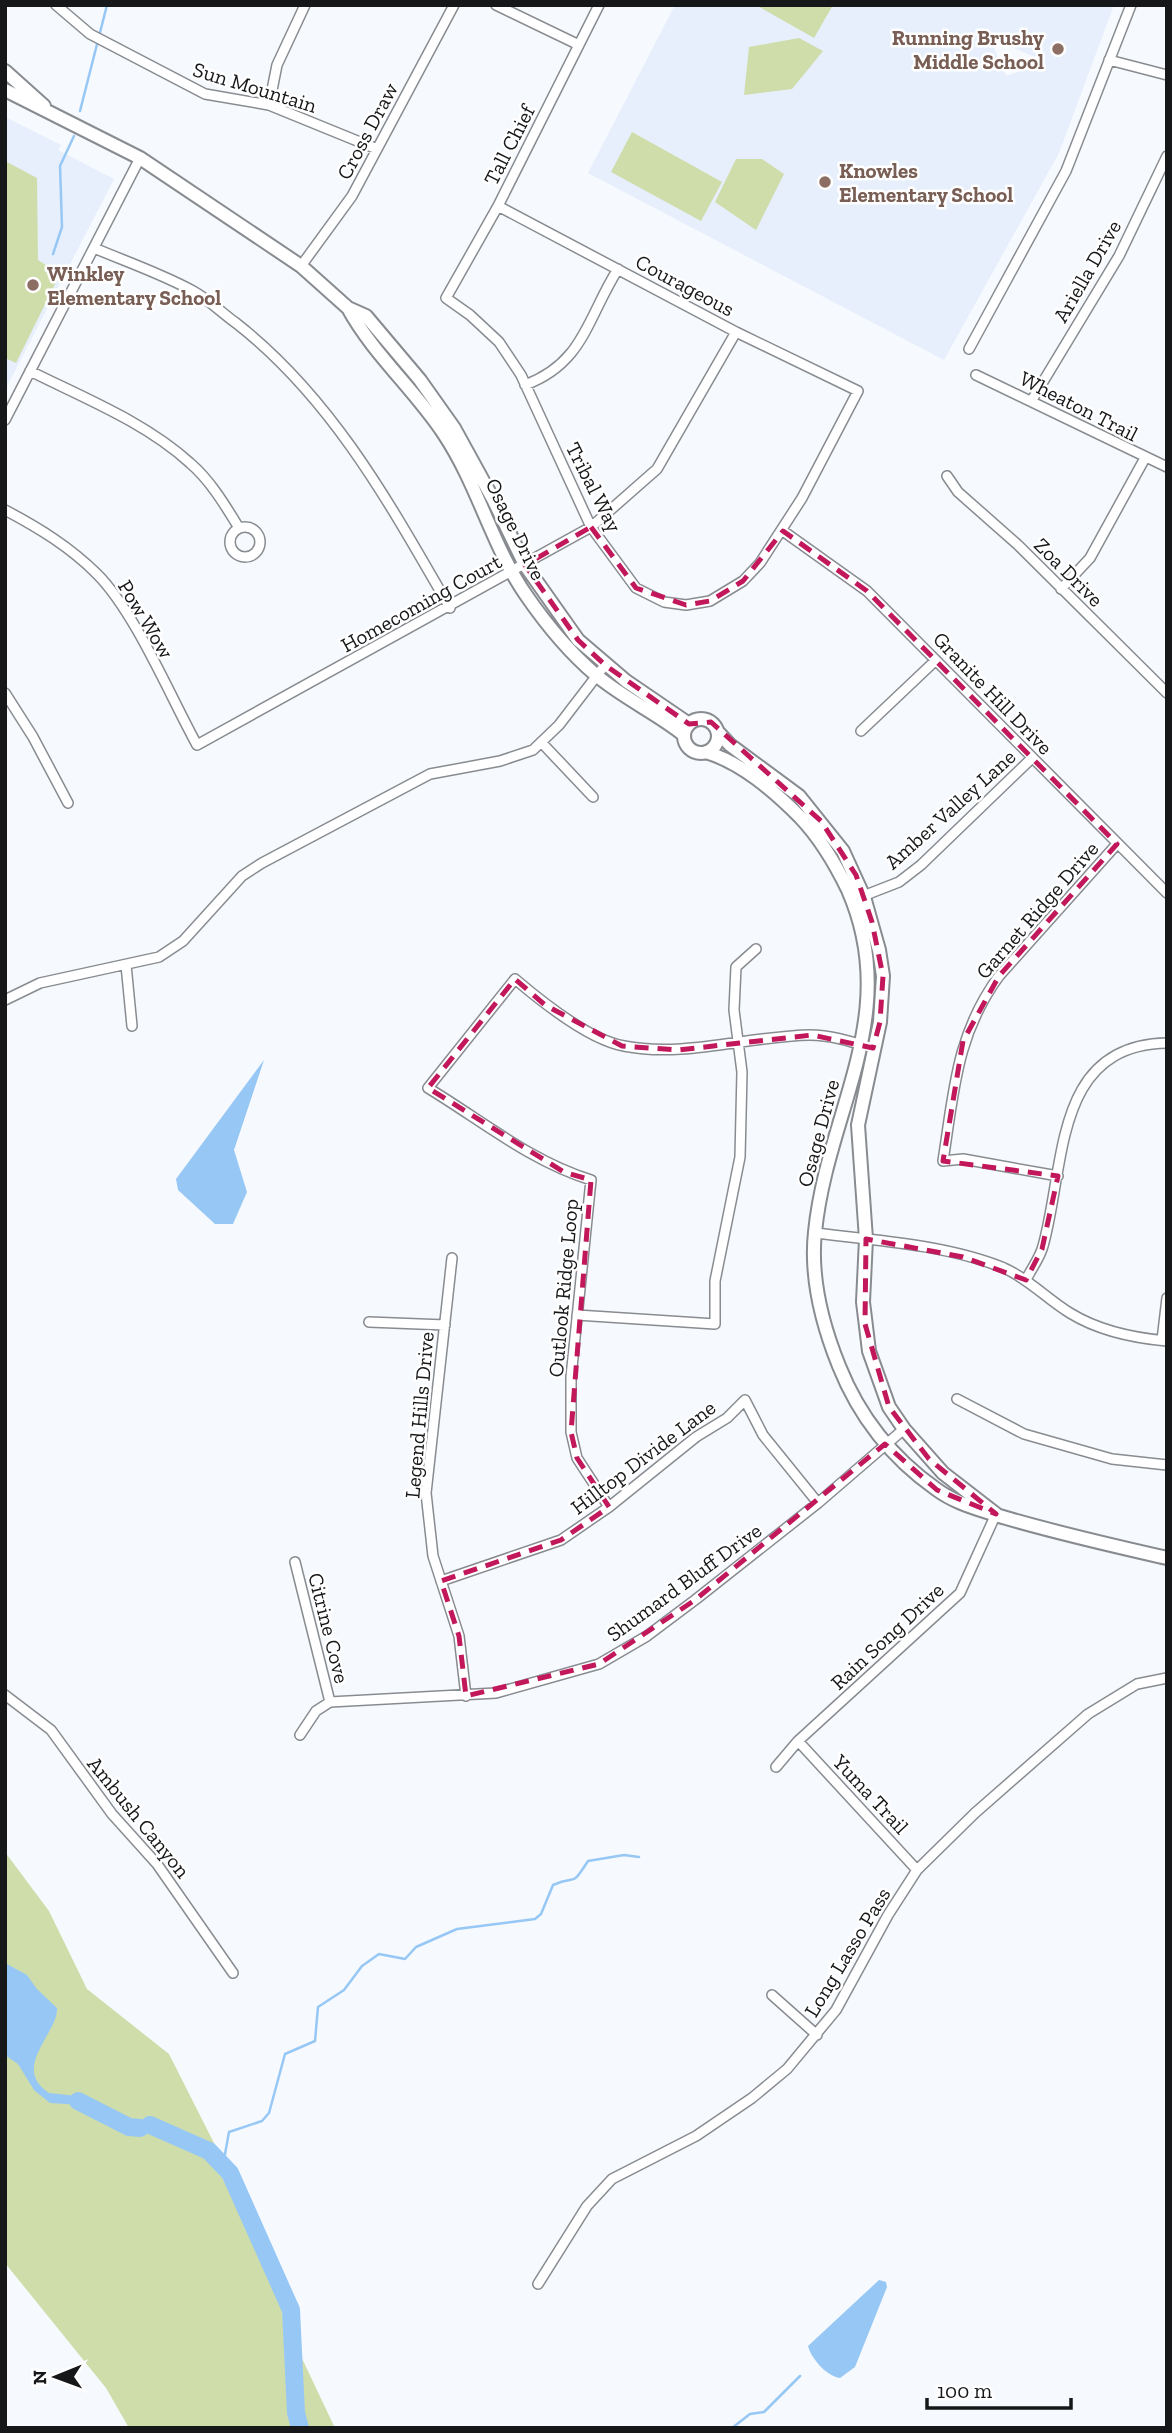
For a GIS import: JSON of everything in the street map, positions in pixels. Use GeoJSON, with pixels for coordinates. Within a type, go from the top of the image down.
{"type":"FeatureCollection","features":[{"type":"Feature","properties":{"kind":"street","name":"Sun Mountain"},"geometry":{"type":"LineString","coordinates":[[56,5],[90,34],[205,94],[269,105],[377,149]]}},
{"type":"Feature","properties":{"kind":"street"},"geometry":{"type":"LineString","coordinates":[[269,105],[277,65],[304,5]]}},
{"type":"Feature","properties":{"kind":"street","name":"Cross Draw"},"geometry":{"type":"LineString","coordinates":[[301,266],[346,206],[454,5]]}},
{"type":"Feature","properties":{"kind":"street"},"geometry":{"type":"LineString","coordinates":[[496,5],[579,45]]}},
{"type":"Feature","properties":{"kind":"street","name":"Tall Chief"},"geometry":{"type":"LineString","coordinates":[[446,298],[498,206],[599,5]]}},
{"type":"Feature","properties":{"kind":"street"},"geometry":{"type":"LineString","coordinates":[[969,349],[1066,172],[1130,5]]}},
{"type":"Feature","properties":{"kind":"street"},"geometry":{"type":"LineString","coordinates":[[1110,60],[1167,75]]}},
{"type":"Feature","properties":{"kind":"street","name":"Osage Drive"},"geometry":{"type":"LineString","coordinates":[[5,71],[55,115]]}},
{"type":"Feature","properties":{"kind":"street","name":"Osage Drive"},"geometry":{"type":"LineString","coordinates":[[5,90],[141,158],[301,266],[348,308],[366,316],[440,409],[494,499],[525,565],[601,670]]}},
{"type":"Feature","properties":{"kind":"street","name":"Ariella Drive"},"geometry":{"type":"LineString","coordinates":[[1032,400],[1119,256],[1167,156]]}},
{"type":"Feature","properties":{"kind":"street"},"geometry":{"type":"LineString","coordinates":[[5,420],[141,158]]}},
{"type":"Feature","properties":{"kind":"street","name":"Courageous"},"geometry":{"type":"LineString","coordinates":[[498,206],[737,332],[858,391]]}},
{"type":"Feature","properties":{"kind":"street"},"geometry":{"type":"LineString","coordinates":[[94,248],[195,292],[255,338],[288,369],[328,414],[376,480],[450,608]]}},
{"type":"Feature","properties":{"kind":"street"},"geometry":{"type":"LineString","coordinates":[[525,385],[547,377],[564,364],[618,269]]}},
{"type":"Feature","properties":{"kind":"street","name":"Tribal Way"},"geometry":{"type":"LineString","coordinates":[[446,298],[499,341],[525,385],[591,527],[636,588],[664,602],[686,605],[718,598],[743,581],[783,531],[858,391]]}},
{"type":"Feature","properties":{"kind":"street","name":"Osage Drive"},"geometry":{"type":"LineString","coordinates":[[348,308],[358,326],[445,435],[480,498],[512,573],[551,628],[601,670],[687,729]]}},
{"type":"Feature","properties":{"kind":"street","name":"Homecoming Court"},"geometry":{"type":"LineString","coordinates":[[197,745],[450,608],[591,527],[657,469],[737,332]]}},
{"type":"Feature","properties":{"kind":"street"},"geometry":{"type":"LineString","coordinates":[[30,371],[125,418],[173,449],[198,472],[239,527]]}},
{"type":"Feature","properties":{"kind":"street","name":"Wheaton Trail"},"geometry":{"type":"LineString","coordinates":[[976,375],[1167,467]]}},
{"type":"Feature","properties":{"kind":"street"},"geometry":{"type":"LineString","coordinates":[[1061,589],[1090,558],[1145,458]]}},
{"type":"Feature","properties":{"kind":"street","name":"Zoa Drive"},"geometry":{"type":"LineString","coordinates":[[947,476],[958,492],[1167,693]]}},
{"type":"Feature","properties":{"kind":"street","name":"Pow Wow"},"geometry":{"type":"LineString","coordinates":[[5,510],[71,550],[99,576],[122,606],[197,745]]}},
{"type":"Feature","properties":{"kind":"street","name":"Granite Hill Drive"},"geometry":{"type":"LineString","coordinates":[[783,531],[867,591],[1167,893]]}},
{"type":"Feature","properties":{"kind":"street"},"geometry":{"type":"LineString","coordinates":[[861,731],[936,660]]}},
{"type":"Feature","properties":{"kind":"street"},"geometry":{"type":"LineString","coordinates":[[5,1000],[40,983],[159,957],[183,941],[242,876],[366,806],[430,774],[500,761],[533,750],[559,725],[601,670]]}},
{"type":"Feature","properties":{"kind":"street"},"geometry":{"type":"LineString","coordinates":[[5,694],[33,737],[68,803]]}},
{"type":"Feature","properties":{"kind":"street"},"geometry":{"type":"LineString","coordinates":[[705,719],[717,731],[714,746],[706,752],[691,749],[687,729],[705,719]]}},
{"type":"Feature","properties":{"kind":"street","name":"Osage Drive"},"geometry":{"type":"LineString","coordinates":[[717,731],[730,745],[791,789],[814,813],[843,851],[879,950],[883,975],[880,1022],[868,1046],[824,1176],[815,1233],[816,1287],[829,1343],[846,1384],[885,1444],[937,1490],[966,1506],[1167,1558]]}},
{"type":"Feature","properties":{"kind":"street"},"geometry":{"type":"LineString","coordinates":[[541,742],[593,797]]}},
{"type":"Feature","properties":{"kind":"street","name":"Osage Drive"},"geometry":{"type":"LineString","coordinates":[[706,752],[719,756],[755,779],[811,828],[858,898]]}},
{"type":"Feature","properties":{"kind":"street","name":"Amber Valley Lane"},"geometry":{"type":"LineString","coordinates":[[858,898],[899,882],[921,865],[1032,758]]}},
{"type":"Feature","properties":{"kind":"street","name":"Garnet Ridge Drive"},"geometry":{"type":"LineString","coordinates":[[1058,1176],[963,1159],[943,1161],[963,1041],[981,1000],[999,976],[1117,844]]}},
{"type":"Feature","properties":{"kind":"street"},"geometry":{"type":"LineString","coordinates":[[578,1315],[715,1324],[715,1281],[740,1157],[743,1097],[734,1010],[736,967],[756,949]]}},
{"type":"Feature","properties":{"kind":"street"},"geometry":{"type":"LineString","coordinates":[[127,965],[132,1026]]}},
{"type":"Feature","properties":{"kind":"street","name":"Outlook Ridge Loop"},"geometry":{"type":"LineString","coordinates":[[609,1507],[577,1458],[571,1432],[571,1377],[590,1180],[564,1172],[503,1138],[428,1088],[515,979],[545,1005],[582,1028],[622,1046],[678,1050],[739,1041]]}},
{"type":"Feature","properties":{"kind":"street"},"geometry":{"type":"LineString","coordinates":[[739,1041],[812,1035],[868,1046]]}},
{"type":"Feature","properties":{"kind":"street"},"geometry":{"type":"LineString","coordinates":[[1026,1280],[1042,1249],[1064,1140],[1085,1081],[1117,1052],[1143,1044],[1167,1044]]}},
{"type":"Feature","properties":{"kind":"street","name":"Osage Drive"},"geometry":{"type":"LineString","coordinates":[[868,1046],[858,1125],[866,1239],[863,1302],[869,1351],[889,1407],[904,1429],[943,1473],[996,1514]]}},
{"type":"Feature","properties":{"kind":"street"},"geometry":{"type":"LineString","coordinates":[[815,1233],[907,1243],[1002,1268],[1026,1280],[1072,1314],[1125,1336],[1164,1340],[1167,1298]]}},
{"type":"Feature","properties":{"kind":"street","name":"Legend Hills Drive"},"geometry":{"type":"LineString","coordinates":[[452,1258],[426,1493],[433,1556],[459,1636],[466,1696]]}},
{"type":"Feature","properties":{"kind":"street"},"geometry":{"type":"LineString","coordinates":[[369,1322],[445,1325]]}},
{"type":"Feature","properties":{"kind":"street"},"geometry":{"type":"LineString","coordinates":[[957,1399],[1024,1434],[1112,1458],[1167,1465]]}},
{"type":"Feature","properties":{"kind":"street","name":"Hilltop Divide Lane"},"geometry":{"type":"LineString","coordinates":[[441,1581],[561,1540],[609,1507],[696,1437],[727,1418],[745,1400],[763,1434],[818,1503]]}},
{"type":"Feature","properties":{"kind":"street","name":"Shumard Bluff Drive"},"geometry":{"type":"LineString","coordinates":[[330,1702],[496,1693],[599,1664],[647,1636],[818,1503],[904,1429]]}},
{"type":"Feature","properties":{"kind":"street","name":"Rain Song Drive"},"geometry":{"type":"LineString","coordinates":[[776,1767],[798,1741],[960,1593],[996,1514]]}},
{"type":"Feature","properties":{"kind":"street","name":"Citrine Cove"},"geometry":{"type":"LineString","coordinates":[[295,1562],[330,1702]]}},
{"type":"Feature","properties":{"kind":"street","name":"Long Lasso Pass"},"geometry":{"type":"LineString","coordinates":[[538,2284],[587,2206],[612,2179],[696,2136],[752,2098],[787,2069],[836,2010],[888,1914],[917,1870],[975,1813],[1088,1714],[1137,1684],[1167,1678]]}},
{"type":"Feature","properties":{"kind":"street","name":"Ambush Canyon"},"geometry":{"type":"LineString","coordinates":[[5,1695],[51,1730],[112,1814],[157,1864],[233,1973]]}},
{"type":"Feature","properties":{"kind":"street"},"geometry":{"type":"LineString","coordinates":[[300,1735],[316,1711],[330,1702]]}},
{"type":"Feature","properties":{"kind":"street","name":"Yuma Trail"},"geometry":{"type":"LineString","coordinates":[[798,1741],[917,1870]]}},
{"type":"Feature","properties":{"kind":"street"},"geometry":{"type":"LineString","coordinates":[[772,1995],[817,2035]]}},
{"type":"Feature","properties":{"kind":"highlighted area"},"geometry":{"type":"Polygon","coordinates":[[[591,527],[636,588],[686,605],[710,601],[743,581],[783,531],[867,591],[1117,844],[999,976],[963,1041],[943,1161],[1058,1176],[1042,1249],[1026,1280],[963,1257],[866,1239],[865,1324],[889,1407],[929,1459],[996,1514],[937,1490],[885,1444],[695,1600],[599,1664],[466,1696],[459,1636],[441,1581],[561,1540],[609,1507],[577,1458],[571,1432],[591,1180],[564,1172],[428,1088],[515,979],[545,1005],[622,1046],[678,1050],[812,1035],[873,1048],[880,1022],[883,976],[872,922],[856,875],[821,821],[711,722],[689,724],[605,665],[578,640],[525,565],[591,527]]]}},
{"type":"Feature","properties":{"kind":"shaded area","name":"Knowles Elementary School"},"geometry":{"type":"Polygon","coordinates":[[[675,5],[1114,5],[1059,153],[944,360],[588,173],[675,5]],[[989,36],[1006,76],[1045,62],[989,36]]]}},
{"type":"Feature","properties":{"kind":"shaded area","name":"Winkley Elementary School"},"geometry":{"type":"Polygon","coordinates":[[[5,117],[61,145],[58,150],[114,179],[5,390],[5,117]]]}},
{"type":"Feature","properties":{"kind":"green space"},"geometry":{"type":"Polygon","coordinates":[[[756,5],[833,5],[814,38],[756,5]]]}},
{"type":"Feature","properties":{"kind":"green space"},"geometry":{"type":"Polygon","coordinates":[[[799,38],[823,51],[792,89],[744,95],[749,47],[799,38]]]}},
{"type":"Feature","properties":{"kind":"green space"},"geometry":{"type":"Polygon","coordinates":[[[632,132],[722,182],[701,221],[611,172],[632,132]]]}},
{"type":"Feature","properties":{"kind":"green space"},"geometry":{"type":"Polygon","coordinates":[[[736,159],[762,159],[784,174],[756,230],[715,202],[736,159]]]}},
{"type":"Feature","properties":{"kind":"green space"},"geometry":{"type":"Polygon","coordinates":[[[5,161],[37,178],[38,260],[60,274],[16,363],[5,358],[5,161]]]}},
{"type":"Feature","properties":{"kind":"green space"},"geometry":{"type":"Polygon","coordinates":[[[5,1852],[49,1911],[87,1989],[169,2054],[217,2149],[297,2348],[335,2428],[129,2428],[106,2388],[5,2263],[5,1852]]]}},
{"type":"Feature","properties":{"kind":"water"},"geometry":{"type":"Polygon","coordinates":[[[264,1060],[234,1150],[247,1192],[233,1224],[215,1224],[178,1190],[176,1179],[264,1060]]]}},
{"type":"Feature","properties":{"kind":"water"},"geometry":{"type":"Polygon","coordinates":[[[5,1963],[27,1975],[57,2008],[56,2018],[35,2061],[34,2073],[38,2083],[49,2093],[86,2097],[98,2110],[81,2105],[50,2103],[34,2090],[18,2064],[5,2055],[5,1963]]]}},
{"type":"Feature","properties":{"kind":"water"},"geometry":{"type":"Polygon","coordinates":[[[879,2280],[886,2282],[887,2287],[855,2367],[840,2378],[835,2377],[820,2366],[808,2346],[879,2280]]]}},
{"type":"Feature","properties":{"kind":"water"},"geometry":{"type":"Polygon","coordinates":[[[288,2396],[298,2405],[305,2428],[295,2428],[288,2411],[288,2396]]]}},
{"type":"Feature","properties":{"kind":"waterway"},"geometry":{"type":"LineString","coordinates":[[80,111],[107,5]]}},
{"type":"Feature","properties":{"kind":"waterway"},"geometry":{"type":"LineString","coordinates":[[53,254],[62,227],[60,166],[74,136]]}},
{"type":"Feature","properties":{"kind":"waterway"},"geometry":{"type":"LineString","coordinates":[[223,2165],[229,2132],[262,2121],[269,2113],[285,2054],[315,2041],[318,2007],[344,1990],[362,1966],[379,1954],[405,1959],[416,1947],[457,1929],[535,1919],[541,1914],[553,1885],[576,1878],[588,1861],[624,1855],[639,1857]]}},
{"type":"Feature","properties":{"kind":"waterway"},"geometry":{"type":"LineString","coordinates":[[78,2101],[129,2127],[140,2128]]}},
{"type":"Feature","properties":{"kind":"waterway"},"geometry":{"type":"LineString","coordinates":[[150,2125],[209,2151],[230,2173],[291,2310],[296,2413],[300,2428]]}},
{"type":"Feature","properties":{"kind":"waterway"},"geometry":{"type":"LineString","coordinates":[[732,2428],[750,2414],[764,2412],[800,2376]]}},
{"type":"Feature","properties":{"kind":"place","name":"Running Brushy Middle School"},"geometry":{"type":"Point","coordinates":[1058,49]}},
{"type":"Feature","properties":{"kind":"place","name":"Knowles Elementary School"},"geometry":{"type":"Point","coordinates":[825,182]}},
{"type":"Feature","properties":{"kind":"place","name":"Winkley Elementary School"},"geometry":{"type":"Point","coordinates":[33,285]}}]}
